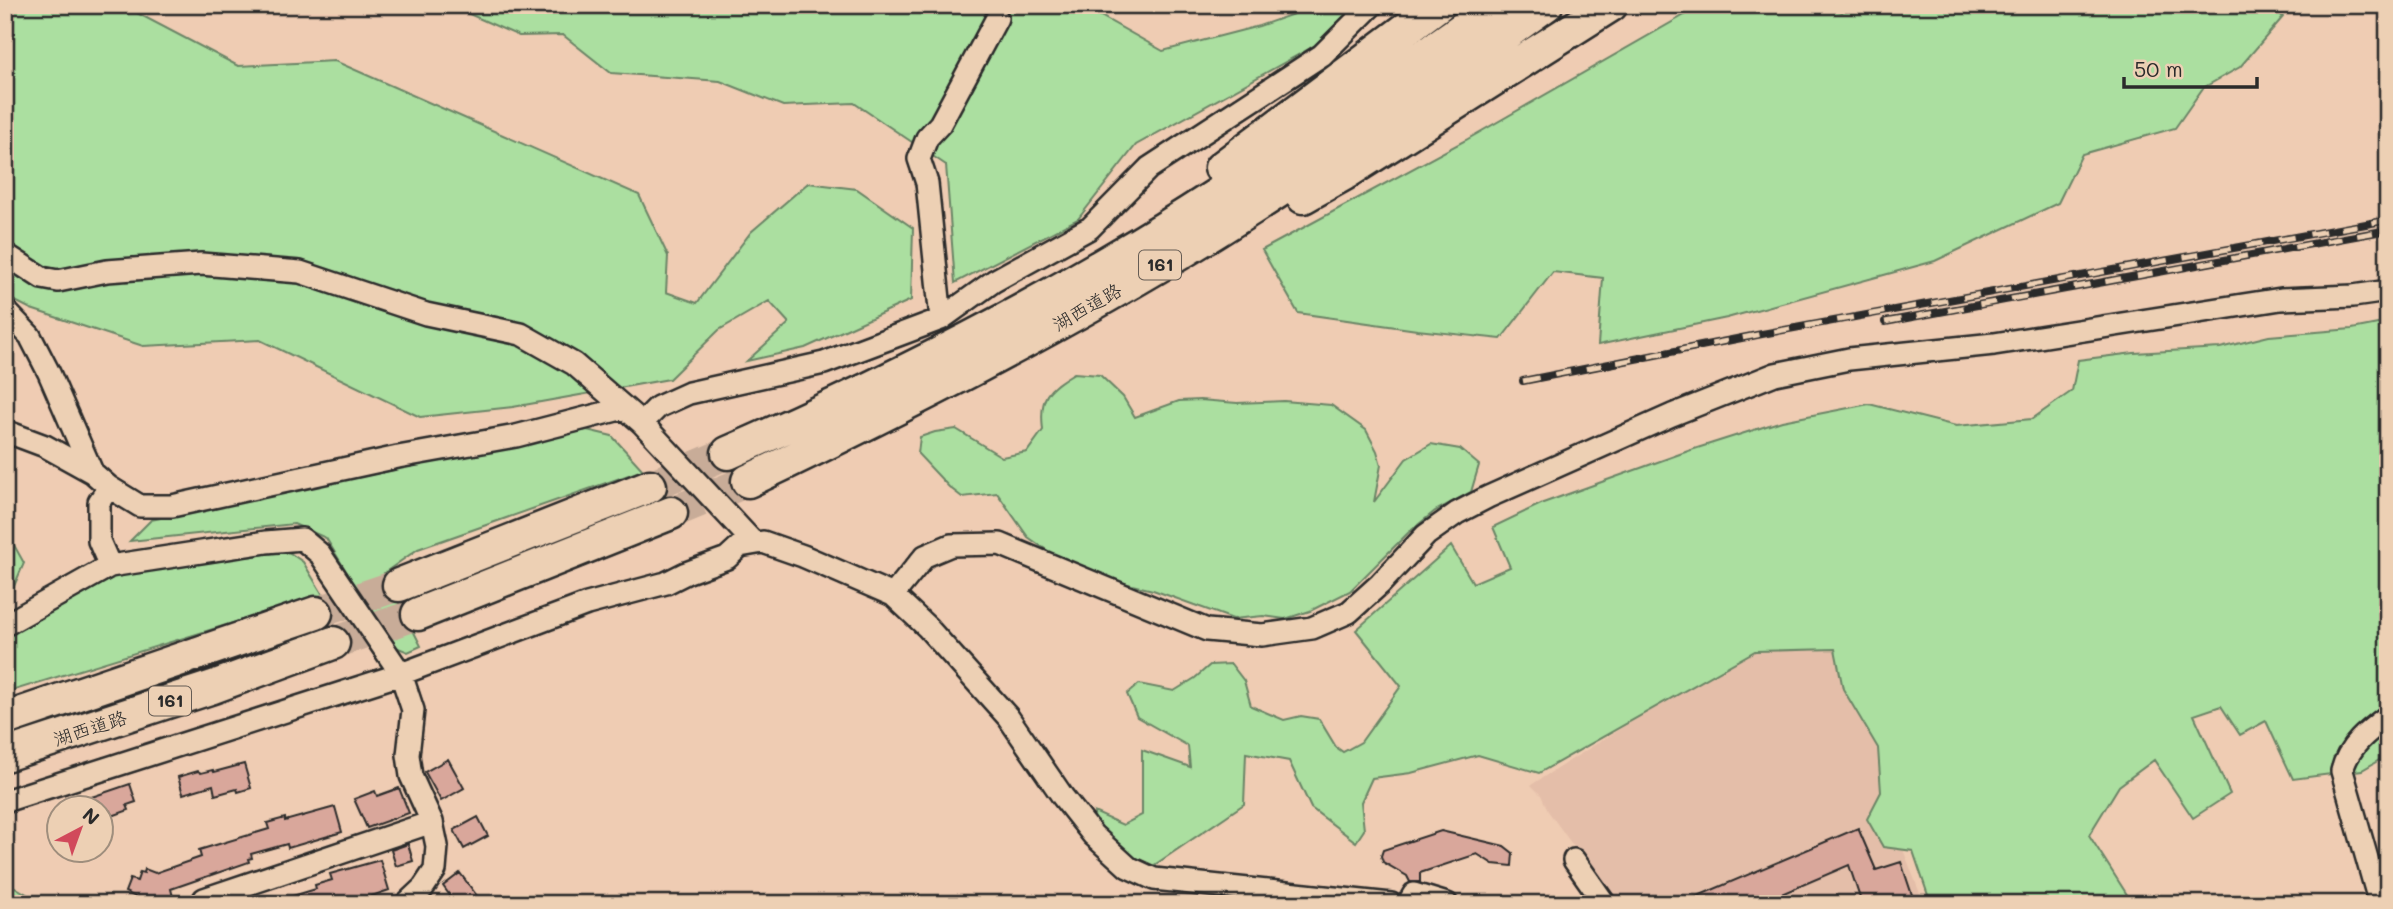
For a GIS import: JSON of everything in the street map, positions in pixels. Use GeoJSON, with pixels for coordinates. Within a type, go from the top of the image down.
{"type":"FeatureCollection","features":[{"type":"Feature","properties":{"kind":"highway"},"geometry":{"type":"LineString","coordinates":[[1029,305],[1126,239],[1438,5]]}},
{"type":"Feature","properties":{"kind":"highway","name":"湖西道路"},"geometry":{"type":"LineString","coordinates":[[728,453],[910,369],[1114,258],[1191,212],[1458,33],[1495,5]]}},
{"type":"Feature","properties":{"kind":"highway","name":"湖西道路"},"geometry":{"type":"LineString","coordinates":[[748,481],[924,397],[1099,301],[1206,237],[1360,136],[1546,5]]}},
{"type":"Feature","properties":{"kind":"highway"},"geometry":{"type":"LineString","coordinates":[[1099,301],[1221,241],[1344,174],[1611,5]]}},
{"type":"Feature","properties":{"kind":"highway"},"geometry":{"type":"LineString","coordinates":[[399,585],[650,486]]}},
{"type":"Feature","properties":{"kind":"highway"},"geometry":{"type":"LineString","coordinates":[[418,614],[671,513]]}},
{"type":"Feature","properties":{"kind":"highway","name":"湖西道路"},"geometry":{"type":"LineString","coordinates":[[5,719],[316,613]]}},
{"type":"Feature","properties":{"kind":"highway","name":"湖西道路"},"geometry":{"type":"LineString","coordinates":[[5,755],[213,687],[334,643]]}},
{"type":"Feature","properties":{"kind":"street"},"geometry":{"type":"LineString","coordinates":[[642,424],[658,407],[689,393],[824,363],[941,319],[994,281],[1090,228],[1149,168],[1322,55],[1372,5]]}},
{"type":"Feature","properties":{"kind":"street"},"geometry":{"type":"LineString","coordinates":[[941,319],[927,183],[919,159],[927,138],[940,124],[997,18]]}},
{"type":"Feature","properties":{"kind":"street"},"geometry":{"type":"LineString","coordinates":[[5,254],[42,278],[58,281],[107,271],[201,264],[300,272],[426,314],[520,334],[574,364],[642,424],[753,542]]}},
{"type":"Feature","properties":{"kind":"street"},"geometry":{"type":"LineString","coordinates":[[893,595],[925,556],[951,545],[1000,544],[1207,630],[1262,635],[1312,628],[1349,612],[1426,535],[1457,513],[1672,415],[1775,374],[1849,359],[1994,344],[2281,299],[2353,296],[2388,291]]}},
{"type":"Feature","properties":{"kind":"street"},"geometry":{"type":"LineString","coordinates":[[5,310],[30,336],[92,472]]}},
{"type":"Feature","properties":{"kind":"street"},"geometry":{"type":"LineString","coordinates":[[5,431],[45,446],[92,472],[109,487],[140,506],[172,506],[398,457],[516,436],[624,408]]}},
{"type":"Feature","properties":{"kind":"street"},"geometry":{"type":"LineString","coordinates":[[109,487],[99,502],[99,541],[110,566]]}},
{"type":"Feature","properties":{"kind":"street"},"geometry":{"type":"LineString","coordinates":[[5,625],[110,566],[302,539],[320,554],[401,674],[413,710],[408,755],[411,776],[432,822],[437,846],[435,870],[423,888],[405,904]]}},
{"type":"Feature","properties":{"kind":"street"},"geometry":{"type":"LineString","coordinates":[[5,801],[401,674],[587,604],[667,583],[727,558],[740,546],[763,542],[782,547],[893,595],[976,679],[1008,717],[1086,826],[1128,867],[1154,879],[1391,904]]}},
{"type":"Feature","properties":{"kind":"street"},"geometry":{"type":"LineString","coordinates":[[2381,904],[2342,771],[2346,756],[2367,731],[2388,716]]}},
{"type":"Feature","properties":{"kind":"street"},"geometry":{"type":"LineString","coordinates":[[206,904],[204,899],[432,822]]}},
{"type":"Feature","properties":{"kind":"street"},"geometry":{"type":"LineString","coordinates":[[1574,860],[1605,904]]}},
{"type":"Feature","properties":{"kind":"street"},"geometry":{"type":"LineString","coordinates":[[1408,904],[1414,894],[1447,904]]}},
{"type":"Feature","properties":{"kind":"shaded area"},"geometry":{"type":"Polygon","coordinates":[[[1758,642],[1848,648],[1899,806],[1889,813],[1924,904],[1615,904],[1548,811],[1541,795],[1531,785],[1758,642]]]}},
{"type":"Feature","properties":{"kind":"green space"},"geometry":{"type":"Polygon","coordinates":[[[5,5],[122,5],[238,66],[335,61],[639,195],[668,256],[666,292],[697,303],[751,232],[808,183],[857,189],[913,228],[911,300],[805,348],[747,361],[789,323],[769,301],[719,330],[669,379],[513,407],[420,417],[260,340],[143,346],[31,309],[5,296],[5,5]]]}},
{"type":"Feature","properties":{"kind":"green space"},"geometry":{"type":"Polygon","coordinates":[[[449,5],[1090,5],[1092,11],[1163,51],[1259,26],[1319,5],[1355,5],[1314,46],[1136,145],[1078,219],[955,283],[946,165],[854,103],[783,106],[720,81],[611,73],[563,35],[519,36],[449,5]]]}},
{"type":"Feature","properties":{"kind":"green space"},"geometry":{"type":"Polygon","coordinates":[[[1702,5],[1821,5],[1842,12],[1853,5],[2272,5],[2283,17],[2240,67],[2203,88],[2175,128],[2082,154],[2058,203],[1935,261],[1727,318],[1598,345],[1603,278],[1553,272],[1501,339],[1298,313],[1262,250],[1466,140],[1702,5]]]}},
{"type":"Feature","properties":{"kind":"green space"},"geometry":{"type":"Polygon","coordinates":[[[2388,322],[2388,755],[2362,770],[2293,779],[2266,721],[2240,735],[2221,706],[2194,715],[2230,794],[2193,818],[2154,760],[2119,786],[2089,835],[2133,904],[1931,904],[1913,851],[1883,847],[1867,819],[1881,792],[1878,748],[1843,689],[1835,649],[1755,651],[1539,773],[1478,755],[1411,773],[1372,778],[1361,802],[1364,830],[1356,842],[1311,808],[1289,761],[1246,753],[1244,804],[1150,868],[1124,855],[1095,830],[1094,812],[1123,825],[1142,815],[1142,750],[1190,767],[1188,746],[1137,717],[1127,694],[1139,684],[1174,691],[1210,665],[1231,664],[1244,681],[1251,706],[1284,720],[1301,716],[1319,719],[1336,747],[1343,752],[1361,742],[1401,686],[1356,630],[1451,546],[1473,583],[1510,567],[1493,527],[1543,503],[1691,450],[1782,421],[1869,404],[1956,426],[2032,419],[2072,391],[2078,360],[2134,353],[2220,348],[2269,336],[2352,329],[2388,322]]]}},
{"type":"Feature","properties":{"kind":"green space"},"geometry":{"type":"Polygon","coordinates":[[[1074,373],[1100,375],[1123,397],[1135,417],[1179,401],[1284,401],[1331,405],[1366,430],[1377,451],[1381,465],[1374,502],[1406,459],[1431,444],[1460,449],[1479,465],[1471,492],[1435,511],[1408,533],[1350,591],[1310,611],[1285,619],[1263,616],[1233,619],[1153,590],[1115,581],[1058,558],[1028,537],[997,493],[962,497],[918,454],[920,437],[956,429],[1002,457],[1027,452],[1043,430],[1042,409],[1047,395],[1057,384],[1074,373]]]}},
{"type":"Feature","properties":{"kind":"green space"},"geometry":{"type":"Polygon","coordinates":[[[587,430],[612,436],[643,470],[418,549],[384,573],[421,646],[408,652],[391,645],[326,538],[294,524],[130,541],[151,520],[587,430]]]}},
{"type":"Feature","properties":{"kind":"green space"},"geometry":{"type":"Polygon","coordinates":[[[5,529],[24,563],[5,602],[5,529]]]}},
{"type":"Feature","properties":{"kind":"green space"},"geometry":{"type":"Polygon","coordinates":[[[287,551],[303,562],[323,595],[5,693],[5,637],[116,576],[287,551]]]}},
{"type":"Feature","properties":{"kind":"green space"},"geometry":{"type":"Polygon","coordinates":[[[5,881],[43,904],[5,904],[5,881]]]}},
{"type":"Feature","properties":{"kind":"building"},"geometry":{"type":"Polygon","coordinates":[[[448,759],[464,788],[441,801],[425,772],[448,759]]]}},
{"type":"Feature","properties":{"kind":"building"},"geometry":{"type":"Polygon","coordinates":[[[244,764],[251,788],[215,795],[213,785],[183,794],[178,777],[244,764]]]}},
{"type":"Feature","properties":{"kind":"building"},"geometry":{"type":"Polygon","coordinates":[[[130,784],[136,802],[127,805],[129,810],[116,815],[116,794],[100,794],[130,784]]]}},
{"type":"Feature","properties":{"kind":"building"},"geometry":{"type":"Polygon","coordinates":[[[399,788],[409,813],[367,828],[354,799],[375,791],[377,796],[399,788]]]}},
{"type":"Feature","properties":{"kind":"building"},"geometry":{"type":"Polygon","coordinates":[[[335,807],[342,832],[288,848],[287,844],[251,854],[249,862],[171,889],[173,897],[150,904],[125,892],[130,879],[137,881],[140,872],[144,873],[145,869],[155,873],[201,857],[199,850],[269,829],[267,823],[285,818],[285,821],[335,807]]]}},
{"type":"Feature","properties":{"kind":"building"},"geometry":{"type":"Polygon","coordinates":[[[478,817],[488,836],[464,849],[454,830],[478,817]]]}},
{"type":"Feature","properties":{"kind":"building"},"geometry":{"type":"Polygon","coordinates":[[[1858,828],[1876,870],[1901,862],[1915,904],[1862,904],[1849,865],[1758,904],[1679,904],[1858,828]]]}},
{"type":"Feature","properties":{"kind":"building"},"geometry":{"type":"Polygon","coordinates":[[[1441,831],[1504,846],[1513,853],[1512,866],[1493,864],[1477,854],[1420,873],[1420,882],[1410,882],[1407,876],[1383,862],[1383,850],[1441,831]]]}},
{"type":"Feature","properties":{"kind":"building"},"geometry":{"type":"Polygon","coordinates":[[[408,844],[413,861],[396,866],[391,850],[408,844]]]}},
{"type":"Feature","properties":{"kind":"building"},"geometry":{"type":"Polygon","coordinates":[[[380,860],[389,890],[349,904],[279,904],[279,900],[316,889],[315,885],[332,880],[330,874],[380,860]]]}},
{"type":"Feature","properties":{"kind":"building"},"geometry":{"type":"Polygon","coordinates":[[[460,873],[483,904],[456,904],[443,886],[460,873]]]}},
{"type":"Feature","properties":{"kind":"tunnel"},"geometry":{"type":"LineString","coordinates":[[650,486],[728,453]]}},
{"type":"Feature","properties":{"kind":"tunnel"},"geometry":{"type":"LineString","coordinates":[[671,513],[748,481]]}},
{"type":"Feature","properties":{"kind":"tunnel"},"geometry":{"type":"LineString","coordinates":[[316,613],[399,585]]}},
{"type":"Feature","properties":{"kind":"tunnel"},"geometry":{"type":"LineString","coordinates":[[333,643],[418,614]]}},
{"type":"Feature","properties":{"kind":"railway"},"geometry":{"type":"LineString","coordinates":[[1523,381],[1762,334],[2388,220]]}},
{"type":"Feature","properties":{"kind":"railway"},"geometry":{"type":"LineString","coordinates":[[1885,322],[2388,230]]}}]}
